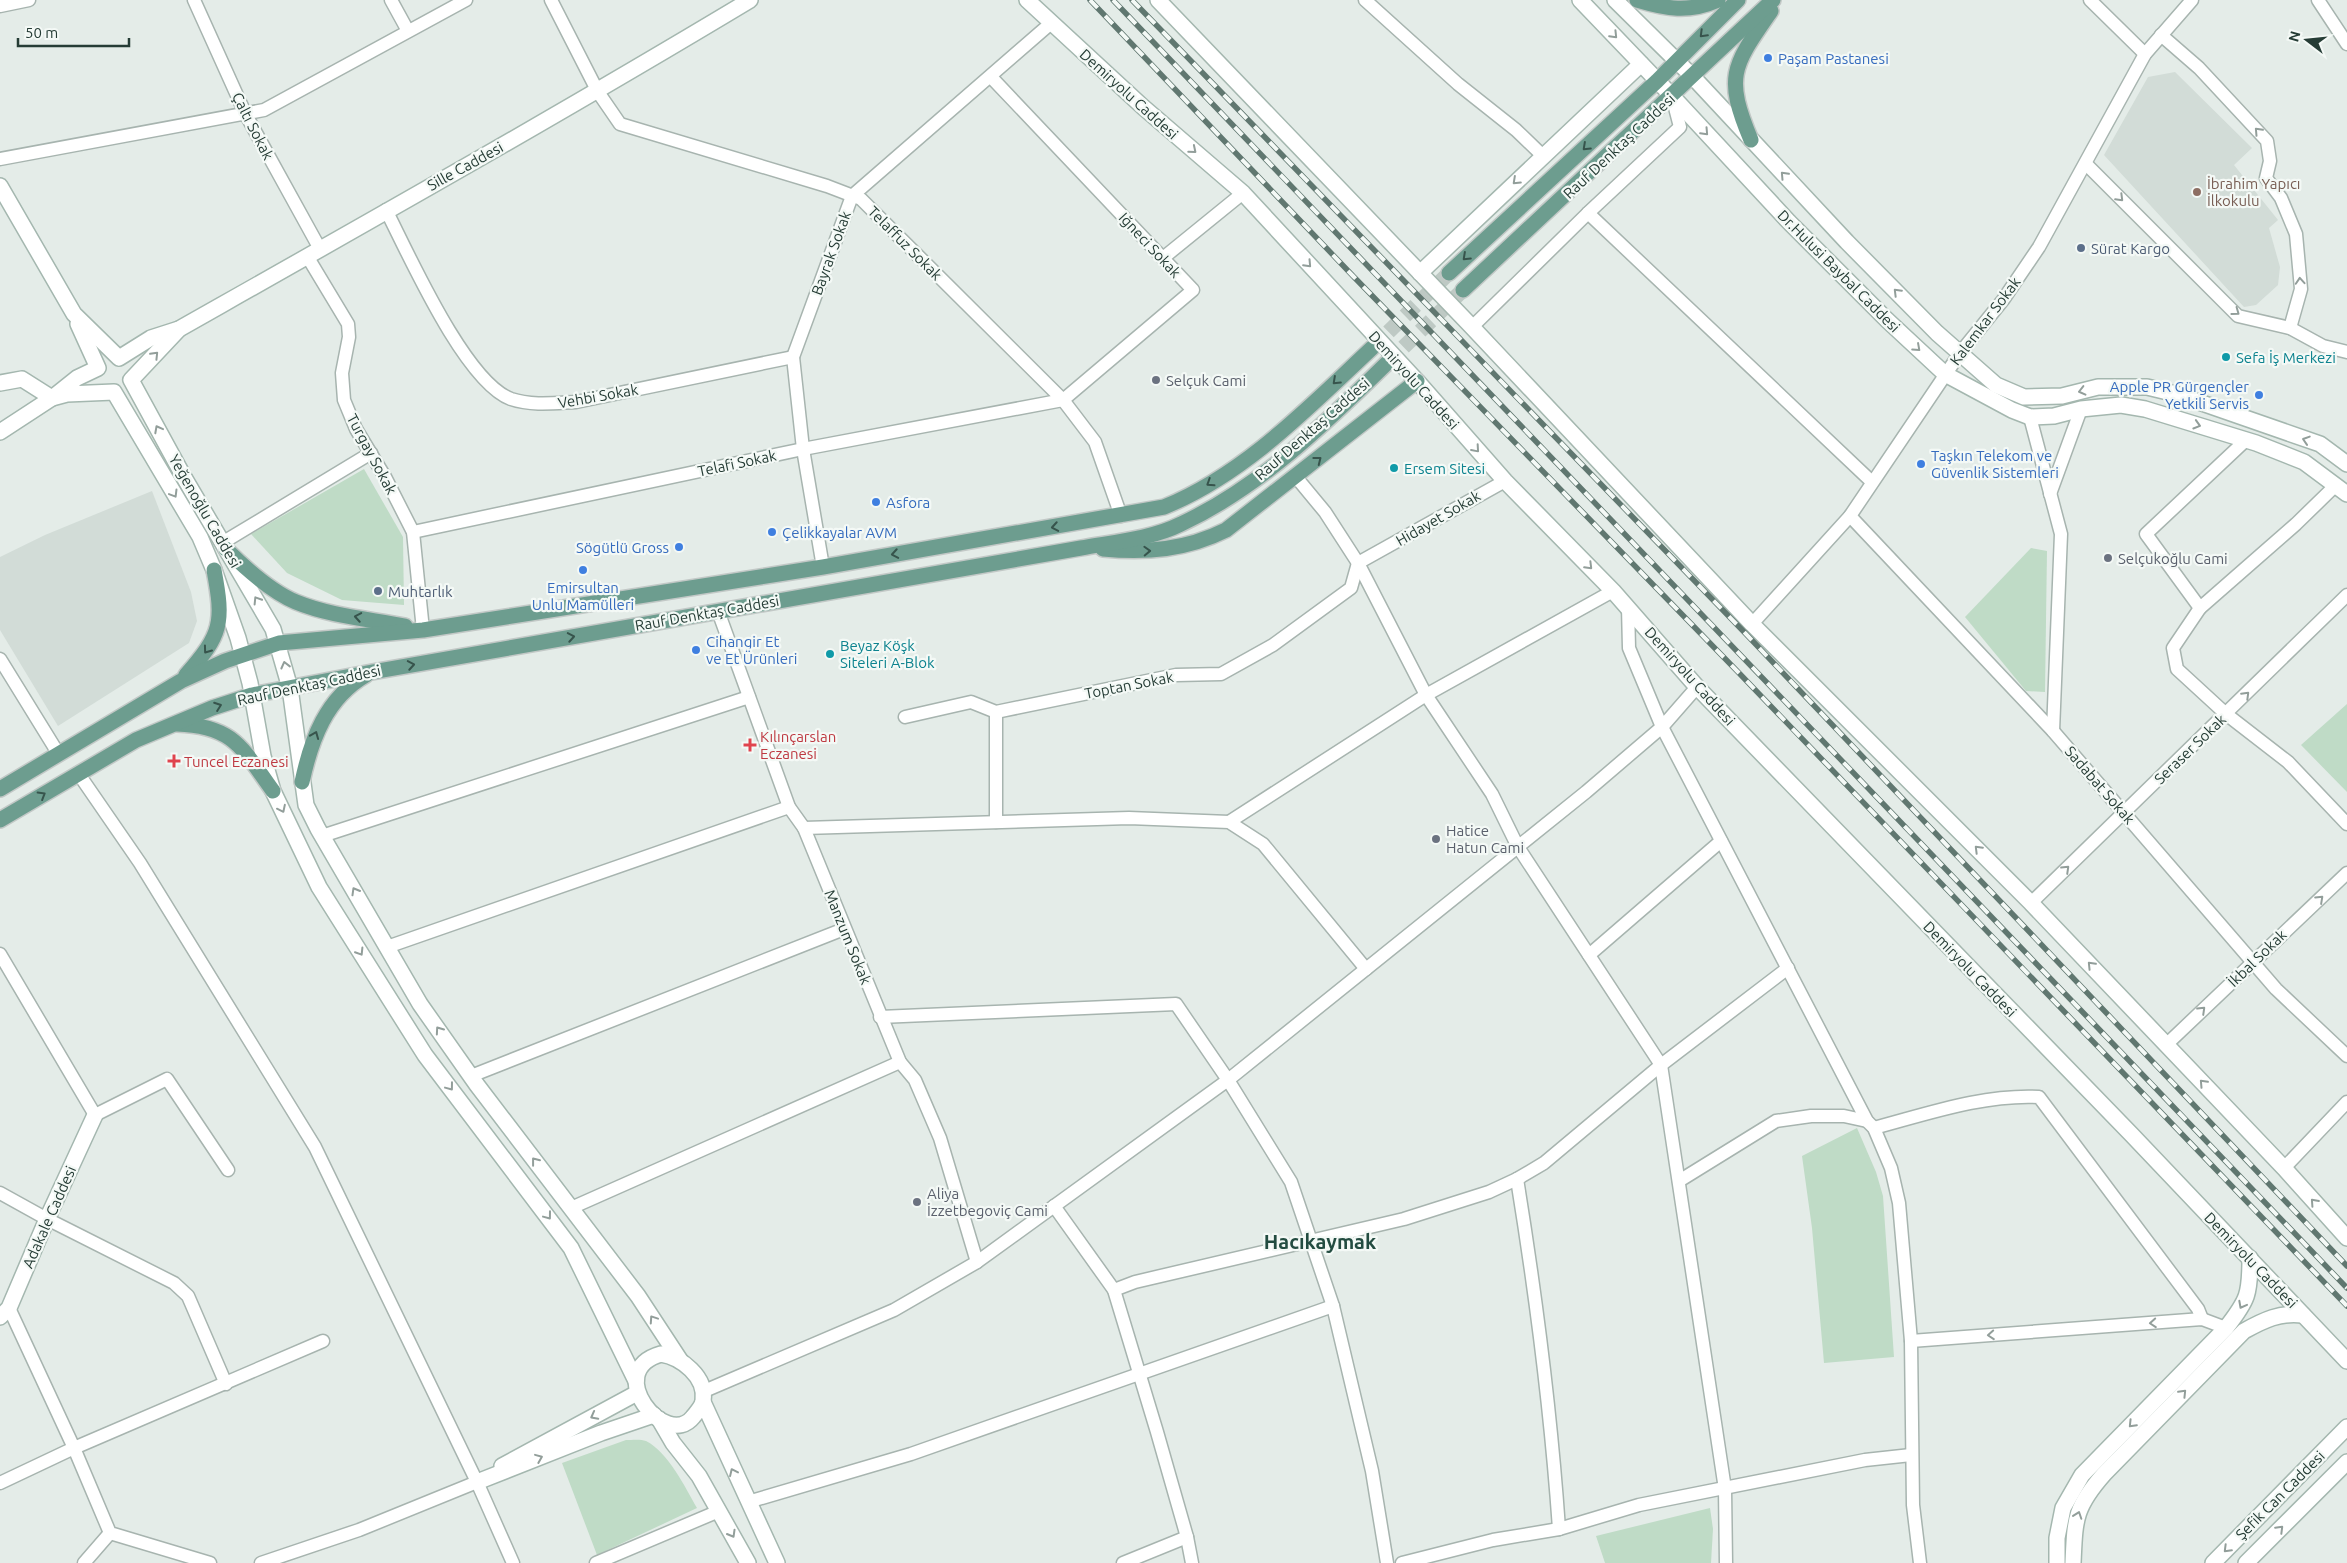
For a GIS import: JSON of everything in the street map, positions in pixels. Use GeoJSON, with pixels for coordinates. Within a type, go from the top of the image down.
{"type":"FeatureCollection","features":[{"type":"Feature","properties":{"kind":"main road"},"geometry":{"type":"LineString","coordinates":[[1637,0],[1657,6],[1687,10],[1718,0]]}},
{"type":"Feature","properties":{"kind":"main road","name":"Rauf Denktaş Caddesi"},"geometry":{"type":"LineString","coordinates":[[1449,273],[1657,80],[1738,0]]}},
{"type":"Feature","properties":{"kind":"main road","name":"Rauf Denktaş Caddesi"},"geometry":{"type":"LineString","coordinates":[[1463,290],[1693,77],[1773,0]]}},
{"type":"Feature","properties":{"kind":"main road"},"geometry":{"type":"LineString","coordinates":[[1751,140],[1737,104],[1735,94],[1736,72],[1745,50],[1779,0]]}},
{"type":"Feature","properties":{"kind":"main road","name":"Rauf Denktaş Caddesi"},"geometry":{"type":"LineString","coordinates":[[0,789],[181,681],[243,654],[279,643],[423,630],[822,567],[1121,516],[1164,506],[1186,498],[1207,485],[1275,437],[1372,348]]}},
{"type":"Feature","properties":{"kind":"main road","name":"Rauf Denktaş Caddesi"},"geometry":{"type":"LineString","coordinates":[[0,820],[136,740],[173,724],[252,695],[372,672],[1081,548],[1162,531],[1180,525],[1228,498],[1298,446],[1387,364]]}},
{"type":"Feature","properties":{"kind":"main road"},"geometry":{"type":"LineString","coordinates":[[1081,548],[1163,550],[1198,542],[1226,530],[1417,382]]}},
{"type":"Feature","properties":{"kind":"main road"},"geometry":{"type":"LineString","coordinates":[[224,546],[243,566],[295,602],[320,610],[423,630]]}},
{"type":"Feature","properties":{"kind":"main road"},"geometry":{"type":"LineString","coordinates":[[181,681],[205,654],[216,633],[219,607],[214,570]]}},
{"type":"Feature","properties":{"kind":"main road"},"geometry":{"type":"LineString","coordinates":[[302,782],[314,737],[326,713],[350,686],[372,672]]}},
{"type":"Feature","properties":{"kind":"main road"},"geometry":{"type":"LineString","coordinates":[[173,724],[205,726],[227,735],[238,743],[273,791]]}},
{"type":"Feature","properties":{"kind":"street"},"geometry":{"type":"LineString","coordinates":[[0,6],[29,0]]}},
{"type":"Feature","properties":{"kind":"street","name":"Çaltı Sokak"},"geometry":{"type":"LineString","coordinates":[[194,0],[244,114],[314,252]]}},
{"type":"Feature","properties":{"kind":"street"},"geometry":{"type":"LineString","coordinates":[[391,0],[408,31]]}},
{"type":"Feature","properties":{"kind":"street"},"geometry":{"type":"LineString","coordinates":[[0,159],[264,110],[466,0]]}},
{"type":"Feature","properties":{"kind":"street","name":"Telaffuz Sokak"},"geometry":{"type":"LineString","coordinates":[[551,0],[598,92],[620,124],[827,186],[861,199],[1062,400],[1095,442],[1121,516]]}},
{"type":"Feature","properties":{"kind":"street","name":"Sille Caddesi"},"geometry":{"type":"LineString","coordinates":[[178,329],[598,92],[733,4],[750,0]]}},
{"type":"Feature","properties":{"kind":"street","name":"Demiryolu Caddesi"},"geometry":{"type":"LineString","coordinates":[[1026,0],[1143,108],[1243,193],[1417,382],[1505,482],[1628,607],[1697,687],[2347,1360]]}},
{"type":"Feature","properties":{"kind":"street"},"geometry":{"type":"LineString","coordinates":[[1158,0],[1472,327],[1752,624],[2031,903],[2167,1044],[2347,1238]]}},
{"type":"Feature","properties":{"kind":"street"},"geometry":{"type":"LineString","coordinates":[[1365,0],[1458,84],[1516,130],[1543,156]]}},
{"type":"Feature","properties":{"kind":"street","name":"Dr.Hulusi Baybal Caddesi"},"geometry":{"type":"LineString","coordinates":[[1580,0],[1789,222],[1887,320],[1945,374],[2012,410],[2030,417]]}},
{"type":"Feature","properties":{"kind":"street","name":"Dr.Hulusi Baybal Caddesi"},"geometry":{"type":"LineString","coordinates":[[1615,0],[1693,77],[1847,242],[1960,353],[1996,385],[2024,397],[2062,396],[2098,387],[2147,387],[2176,394],[2320,444],[2347,464]]}},
{"type":"Feature","properties":{"kind":"street"},"geometry":{"type":"LineString","coordinates":[[2090,0],[2145,54]]}},
{"type":"Feature","properties":{"kind":"street","name":"Kalemkar Sokak"},"geometry":{"type":"LineString","coordinates":[[1752,624],[1850,516],[1945,374],[2002,300],[2039,247],[2145,54],[2192,0]]}},
{"type":"Feature","properties":{"kind":"street"},"geometry":{"type":"LineString","coordinates":[[2320,1],[2347,44]]}},
{"type":"Feature","properties":{"kind":"street","name":"Bayrak Sokak"},"geometry":{"type":"LineString","coordinates":[[822,567],[803,449],[792,357],[852,196],[1050,24]]}},
{"type":"Feature","properties":{"kind":"street"},"geometry":{"type":"LineString","coordinates":[[2162,35],[2199,68],[2267,141],[2270,161],[2266,178],[2281,198],[2296,234],[2301,289],[2290,328]]}},
{"type":"Feature","properties":{"kind":"street"},"geometry":{"type":"LineString","coordinates":[[1420,273],[1641,64]]}},
{"type":"Feature","properties":{"kind":"street","name":"Iğneci Sokak"},"geometry":{"type":"LineString","coordinates":[[991,76],[1193,290],[1062,400]]}},
{"type":"Feature","properties":{"kind":"street"},"geometry":{"type":"LineString","coordinates":[[1472,327],[1588,213],[1680,127],[1672,96]]}},
{"type":"Feature","properties":{"kind":"street"},"geometry":{"type":"LineString","coordinates":[[2086,164],[2238,316],[2290,328],[2323,346],[2347,352]]}},
{"type":"Feature","properties":{"kind":"street"},"geometry":{"type":"LineString","coordinates":[[0,186],[74,314],[98,368],[102,384],[114,392]]}},
{"type":"Feature","properties":{"kind":"street"},"geometry":{"type":"LineString","coordinates":[[1163,258],[1243,193]]}},
{"type":"Feature","properties":{"kind":"street","name":"Vehbi Sokak"},"geometry":{"type":"LineString","coordinates":[[386,210],[451,334],[479,376],[510,399],[542,404],[576,402],[792,357]]}},
{"type":"Feature","properties":{"kind":"street"},"geometry":{"type":"LineString","coordinates":[[1588,213],[1872,482]]}},
{"type":"Feature","properties":{"kind":"street","name":"Turgay Sokak"},"geometry":{"type":"LineString","coordinates":[[314,252],[348,324],[349,337],[342,373],[344,400],[356,429],[413,532],[423,630]]}},
{"type":"Feature","properties":{"kind":"street"},"geometry":{"type":"LineString","coordinates":[[74,314],[119,358],[129,365],[131,380]]}},
{"type":"Feature","properties":{"kind":"street"},"geometry":{"type":"LineString","coordinates":[[0,432],[52,398],[77,378],[98,368],[101,364],[110,359],[119,358],[151,338],[178,329]]}},
{"type":"Feature","properties":{"kind":"street"},"geometry":{"type":"LineString","coordinates":[[0,383],[22,379],[52,398],[67,394],[114,392],[126,387],[178,329]]}},
{"type":"Feature","properties":{"kind":"street","name":"Yeğenoğlu Caddesi"},"geometry":{"type":"LineString","coordinates":[[131,380],[224,546],[266,614],[279,643],[290,688],[306,805],[322,836],[420,1004],[471,1076],[638,1296],[680,1360]]}},
{"type":"Feature","properties":{"kind":"street","name":"Yeğenoğlu Caddesi"},"geometry":{"type":"LineString","coordinates":[[114,392],[200,536],[234,624],[243,654],[263,756],[273,791],[319,887],[425,1055],[571,1248],[637,1387]]}},
{"type":"Feature","properties":{"kind":"street","name":"Telafi Sokak"},"geometry":{"type":"LineString","coordinates":[[413,532],[803,449],[1062,400]]}},
{"type":"Feature","properties":{"kind":"street"},"geometry":{"type":"LineString","coordinates":[[2053,731],[2060,534],[2030,417],[2054,416],[2081,409],[2121,405],[2145,409],[2246,440],[2304,462],[2341,490],[2296,524],[2200,608],[2173,648],[2177,669],[2226,714],[2288,762],[2347,824]]}},
{"type":"Feature","properties":{"kind":"street"},"geometry":{"type":"LineString","coordinates":[[2050,494],[2081,409]]}},
{"type":"Feature","properties":{"kind":"street"},"geometry":{"type":"LineString","coordinates":[[2200,608],[2146,534],[2246,440]]}},
{"type":"Feature","properties":{"kind":"street"},"geometry":{"type":"LineString","coordinates":[[224,546],[370,454]]}},
{"type":"Feature","properties":{"kind":"street"},"geometry":{"type":"LineString","coordinates":[[1296,477],[1324,512],[1358,563],[1426,695],[1492,794],[1518,847],[1662,1065],[1725,1489],[1726,1563]]}},
{"type":"Feature","properties":{"kind":"street","name":"Hidayet Sokak"},"geometry":{"type":"LineString","coordinates":[[1358,563],[1505,482]]}},
{"type":"Feature","properties":{"kind":"street","name":"Sadabat Sokak"},"geometry":{"type":"LineString","coordinates":[[1850,516],[2053,731],[2276,989],[2347,1056]]}},
{"type":"Feature","properties":{"kind":"street","name":"Toptan Sokak"},"geometry":{"type":"LineString","coordinates":[[996,712],[1176,674],[1221,674],[1273,644],[1351,588],[1358,563]]}},
{"type":"Feature","properties":{"kind":"street"},"geometry":{"type":"LineString","coordinates":[[1229,822],[1426,695],[1613,591]]}},
{"type":"Feature","properties":{"kind":"street","name":"Seraser Sokak"},"geometry":{"type":"LineString","coordinates":[[2031,903],[2347,595]]}},
{"type":"Feature","properties":{"kind":"street"},"geometry":{"type":"LineString","coordinates":[[1628,607],[1629,648],[1662,727],[1871,1124],[1891,1168],[1899,1203],[1911,1342],[1913,1505],[1920,1563]]}},
{"type":"Feature","properties":{"kind":"street","name":"Manzum Sokak"},"geometry":{"type":"LineString","coordinates":[[718,611],[789,807],[804,828],[880,1017],[900,1062],[915,1080],[940,1138],[976,1262]]}},
{"type":"Feature","properties":{"kind":"street"},"geometry":{"type":"LineString","coordinates":[[0,659],[58,754]]}},
{"type":"Feature","properties":{"kind":"street"},"geometry":{"type":"LineString","coordinates":[[261,1563],[359,1530],[601,1433],[656,1417],[671,1425],[681,1425],[691,1420],[703,1397],[894,1310],[976,1262],[1228,1080],[1518,847],[1662,727],[1697,687]]}},
{"type":"Feature","properties":{"kind":"street"},"geometry":{"type":"LineString","coordinates":[[322,836],[749,697]]}},
{"type":"Feature","properties":{"kind":"street"},"geometry":{"type":"LineString","coordinates":[[904,717],[971,702],[996,712],[996,822]]}},
{"type":"Feature","properties":{"kind":"street"},"geometry":{"type":"LineString","coordinates":[[78,773],[140,863],[315,1147],[477,1482],[513,1563]]}},
{"type":"Feature","properties":{"kind":"street"},"geometry":{"type":"LineString","coordinates":[[387,947],[789,807]]}},
{"type":"Feature","properties":{"kind":"street"},"geometry":{"type":"LineString","coordinates":[[804,828],[1129,818],[1229,822],[1263,844],[1366,969]]}},
{"type":"Feature","properties":{"kind":"street"},"geometry":{"type":"LineString","coordinates":[[1589,955],[1721,841]]}},
{"type":"Feature","properties":{"kind":"street","name":"İkbal Sokak"},"geometry":{"type":"LineString","coordinates":[[2167,1044],[2347,873]]}},
{"type":"Feature","properties":{"kind":"street"},"geometry":{"type":"LineString","coordinates":[[471,1076],[844,929]]}},
{"type":"Feature","properties":{"kind":"street"},"geometry":{"type":"LineString","coordinates":[[0,954],[95,1115],[167,1079],[228,1170]]}},
{"type":"Feature","properties":{"kind":"street"},"geometry":{"type":"LineString","coordinates":[[1114,1290],[1135,1282],[1404,1219],[1489,1192],[1517,1179],[1544,1163],[1662,1065],[1788,968]]}},
{"type":"Feature","properties":{"kind":"street"},"geometry":{"type":"LineString","coordinates":[[880,1017],[1176,1004],[1228,1080],[1291,1182],[1332,1306],[1372,1471],[1387,1563]]}},
{"type":"Feature","properties":{"kind":"street"},"geometry":{"type":"LineString","coordinates":[[571,1208],[900,1062]]}},
{"type":"Feature","properties":{"kind":"street"},"geometry":{"type":"LineString","coordinates":[[1679,1181],[1776,1121],[1812,1116],[1844,1116],[1871,1124],[1971,1103],[2018,1096],[2039,1097],[2198,1309],[2202,1319]]}},
{"type":"Feature","properties":{"kind":"street"},"geometry":{"type":"LineString","coordinates":[[2284,1168],[2347,1102]]}},
{"type":"Feature","properties":{"kind":"street","name":"Adakale Caddesi"},"geometry":{"type":"LineString","coordinates":[[5,1312],[95,1115]]}},
{"type":"Feature","properties":{"kind":"street"},"geometry":{"type":"LineString","coordinates":[[1517,1179],[1538,1304],[1552,1432],[1559,1530]]}},
{"type":"Feature","properties":{"kind":"street"},"geometry":{"type":"LineString","coordinates":[[0,1193],[47,1220],[174,1283],[188,1296],[226,1384]]}},
{"type":"Feature","properties":{"kind":"street"},"geometry":{"type":"LineString","coordinates":[[1054,1206],[1114,1290],[1187,1537],[1192,1563]]}},
{"type":"Feature","properties":{"kind":"street"},"geometry":{"type":"LineString","coordinates":[[2056,1563],[2057,1538],[2063,1508],[2082,1475],[2226,1328],[2240,1311],[2250,1289],[2250,1258]]}},
{"type":"Feature","properties":{"kind":"street"},"geometry":{"type":"LineString","coordinates":[[748,1502],[911,1454],[1332,1306]]}},
{"type":"Feature","properties":{"kind":"street"},"geometry":{"type":"LineString","coordinates":[[5,1312],[74,1448],[110,1533]]}},
{"type":"Feature","properties":{"kind":"street"},"geometry":{"type":"LineString","coordinates":[[2073,1563],[2076,1517],[2088,1492],[2104,1474],[2244,1331],[2268,1318],[2292,1313],[2303,1315]]}},
{"type":"Feature","properties":{"kind":"street"},"geometry":{"type":"LineString","coordinates":[[1911,1342],[2202,1319],[2226,1328]]}},
{"type":"Feature","properties":{"kind":"street"},"geometry":{"type":"LineString","coordinates":[[0,1483],[74,1448],[323,1341]]}},
{"type":"Feature","properties":{"kind":"street"},"geometry":{"type":"LineString","coordinates":[[748,1563],[699,1476],[656,1417],[646,1408],[637,1387],[642,1366],[650,1357],[661,1354],[672,1356],[680,1360],[694,1374],[748,1502],[777,1563]]}},
{"type":"Feature","properties":{"kind":"street"},"geometry":{"type":"LineString","coordinates":[[477,1482],[637,1387]]}},
{"type":"Feature","properties":{"kind":"street","name":"Şefik Can Caddesi"},"geometry":{"type":"LineString","coordinates":[[2213,1563],[2347,1427]]}},
{"type":"Feature","properties":{"kind":"street"},"geometry":{"type":"LineString","coordinates":[[1402,1563],[1493,1540],[1559,1530],[1639,1505],[1865,1460],[1911,1455]]}},
{"type":"Feature","properties":{"kind":"street","name":"Şefik Can Caddesi"},"geometry":{"type":"LineString","coordinates":[[2246,1563],[2347,1462]]}},
{"type":"Feature","properties":{"kind":"street"},"geometry":{"type":"LineString","coordinates":[[596,1563],[719,1511]]}},
{"type":"Feature","properties":{"kind":"street"},"geometry":{"type":"LineString","coordinates":[[84,1563],[110,1533]]}},
{"type":"Feature","properties":{"kind":"street"},"geometry":{"type":"LineString","coordinates":[[110,1533],[210,1563]]}},
{"type":"Feature","properties":{"kind":"street"},"geometry":{"type":"LineString","coordinates":[[1123,1563],[1187,1537]]}},
{"type":"Feature","properties":{"kind":"shaded area","name":"İbrahim Yapıcı İlkokulu"},"geometry":{"type":"Polygon","coordinates":[[[2175,72],[2252,148],[2234,165],[2278,220],[2269,228],[2280,267],[2278,285],[2256,305],[2244,307],[2104,155],[2148,77],[2175,72]]]}},
{"type":"Feature","properties":{"kind":"shaded area"},"geometry":{"type":"Polygon","coordinates":[[[152,491],[191,592],[197,621],[189,643],[58,726],[0,630],[0,557],[45,535],[152,491]]]}},
{"type":"Feature","properties":{"kind":"green space"},"geometry":{"type":"Polygon","coordinates":[[[364,469],[403,537],[404,605],[342,600],[287,573],[251,534],[364,469]]]}},
{"type":"Feature","properties":{"kind":"green space"},"geometry":{"type":"Polygon","coordinates":[[[2031,548],[2047,551],[2045,692],[2026,691],[1965,617],[2031,548]]]}},
{"type":"Feature","properties":{"kind":"green space"},"geometry":{"type":"Polygon","coordinates":[[[2347,704],[2347,792],[2301,745],[2347,704]]]}},
{"type":"Feature","properties":{"kind":"green space"},"geometry":{"type":"Polygon","coordinates":[[[1857,1128],[1876,1172],[1883,1196],[1894,1357],[1824,1363],[1812,1228],[1802,1156],[1857,1128]]]}},
{"type":"Feature","properties":{"kind":"green space"},"geometry":{"type":"Polygon","coordinates":[[[626,1440],[646,1441],[662,1453],[669,1461],[697,1508],[597,1555],[562,1463],[626,1440]]]}},
{"type":"Feature","properties":{"kind":"green space"},"geometry":{"type":"Polygon","coordinates":[[[1710,1508],[1713,1529],[1711,1563],[1605,1563],[1596,1536],[1710,1508]]]}},
{"type":"Feature","properties":{"kind":"tunnel"},"geometry":{"type":"LineString","coordinates":[[1372,348],[1449,273]]}},
{"type":"Feature","properties":{"kind":"tunnel"},"geometry":{"type":"LineString","coordinates":[[1387,363],[1463,290]]}},
{"type":"Feature","properties":{"kind":"railway"},"geometry":{"type":"LineString","coordinates":[[1090,0],[1353,276],[1739,673],[2347,1306]]}},
{"type":"Feature","properties":{"kind":"railway"},"geometry":{"type":"LineString","coordinates":[[1113,0],[2347,1288]]}},
{"type":"Feature","properties":{"kind":"railway"},"geometry":{"type":"LineString","coordinates":[[1132,0],[1746,634],[2347,1266]]}},
{"type":"Feature","properties":{"kind":"place","name":"Paşam Pastanesi"},"geometry":{"type":"Point","coordinates":[1768,58]}},
{"type":"Feature","properties":{"kind":"place","name":"İbrahim Yapıcı İlkokulu"},"geometry":{"type":"Point","coordinates":[2197,192]}},
{"type":"Feature","properties":{"kind":"place","name":"Sürat Kargo"},"geometry":{"type":"Point","coordinates":[2081,248]}},
{"type":"Feature","properties":{"kind":"place","name":"Sefa İş Merkezi"},"geometry":{"type":"Point","coordinates":[2226,357]}},
{"type":"Feature","properties":{"kind":"place","name":"Selçuk Cami"},"geometry":{"type":"Point","coordinates":[1156,380]}},
{"type":"Feature","properties":{"kind":"place","name":"Apple PR Gürgençler Yetkili Servis"},"geometry":{"type":"Point","coordinates":[2259,395]}},
{"type":"Feature","properties":{"kind":"place","name":"Taşkın Telekom ve Güvenlik Sistemleri"},"geometry":{"type":"Point","coordinates":[1921,464]}},
{"type":"Feature","properties":{"kind":"place","name":"Ersem Sitesi"},"geometry":{"type":"Point","coordinates":[1394,468]}},
{"type":"Feature","properties":{"kind":"place","name":"Asfora"},"geometry":{"type":"Point","coordinates":[876,502]}},
{"type":"Feature","properties":{"kind":"place","name":"Çelikkayalar AVM"},"geometry":{"type":"Point","coordinates":[772,532]}},
{"type":"Feature","properties":{"kind":"place","name":"Sögütlü Gross"},"geometry":{"type":"Point","coordinates":[679,547]}},
{"type":"Feature","properties":{"kind":"place","name":"Selçukoğlu Cami"},"geometry":{"type":"Point","coordinates":[2108,558]}},
{"type":"Feature","properties":{"kind":"place","name":"Emirsultan Unlu Mamülleri"},"geometry":{"type":"Point","coordinates":[583,570]}},
{"type":"Feature","properties":{"kind":"place","name":"Muhtarlık"},"geometry":{"type":"Point","coordinates":[378,591]}},
{"type":"Feature","properties":{"kind":"place","name":"Cihangir Et ve Et Ürünleri"},"geometry":{"type":"Point","coordinates":[696,650]}},
{"type":"Feature","properties":{"kind":"place","name":"Beyaz Köşk Siteleri A-Blok"},"geometry":{"type":"Point","coordinates":[830,654]}},
{"type":"Feature","properties":{"kind":"place","name":"Kılınçarslan Eczanesi"},"geometry":{"type":"Point","coordinates":[750,745]}},
{"type":"Feature","properties":{"kind":"place","name":"Tuncel Eczanesi"},"geometry":{"type":"Point","coordinates":[174,761]}},
{"type":"Feature","properties":{"kind":"place","name":"Hatice Hatun Cami"},"geometry":{"type":"Point","coordinates":[1436,839]}},
{"type":"Feature","properties":{"kind":"place","name":"Aliya İzzetbegoviç Cami"},"geometry":{"type":"Point","coordinates":[917,1202]}},
{"type":"Feature","properties":{"kind":"district","name":"Hacıkaymak"},"geometry":{"type":"Point","coordinates":[1320,1241]}}]}
